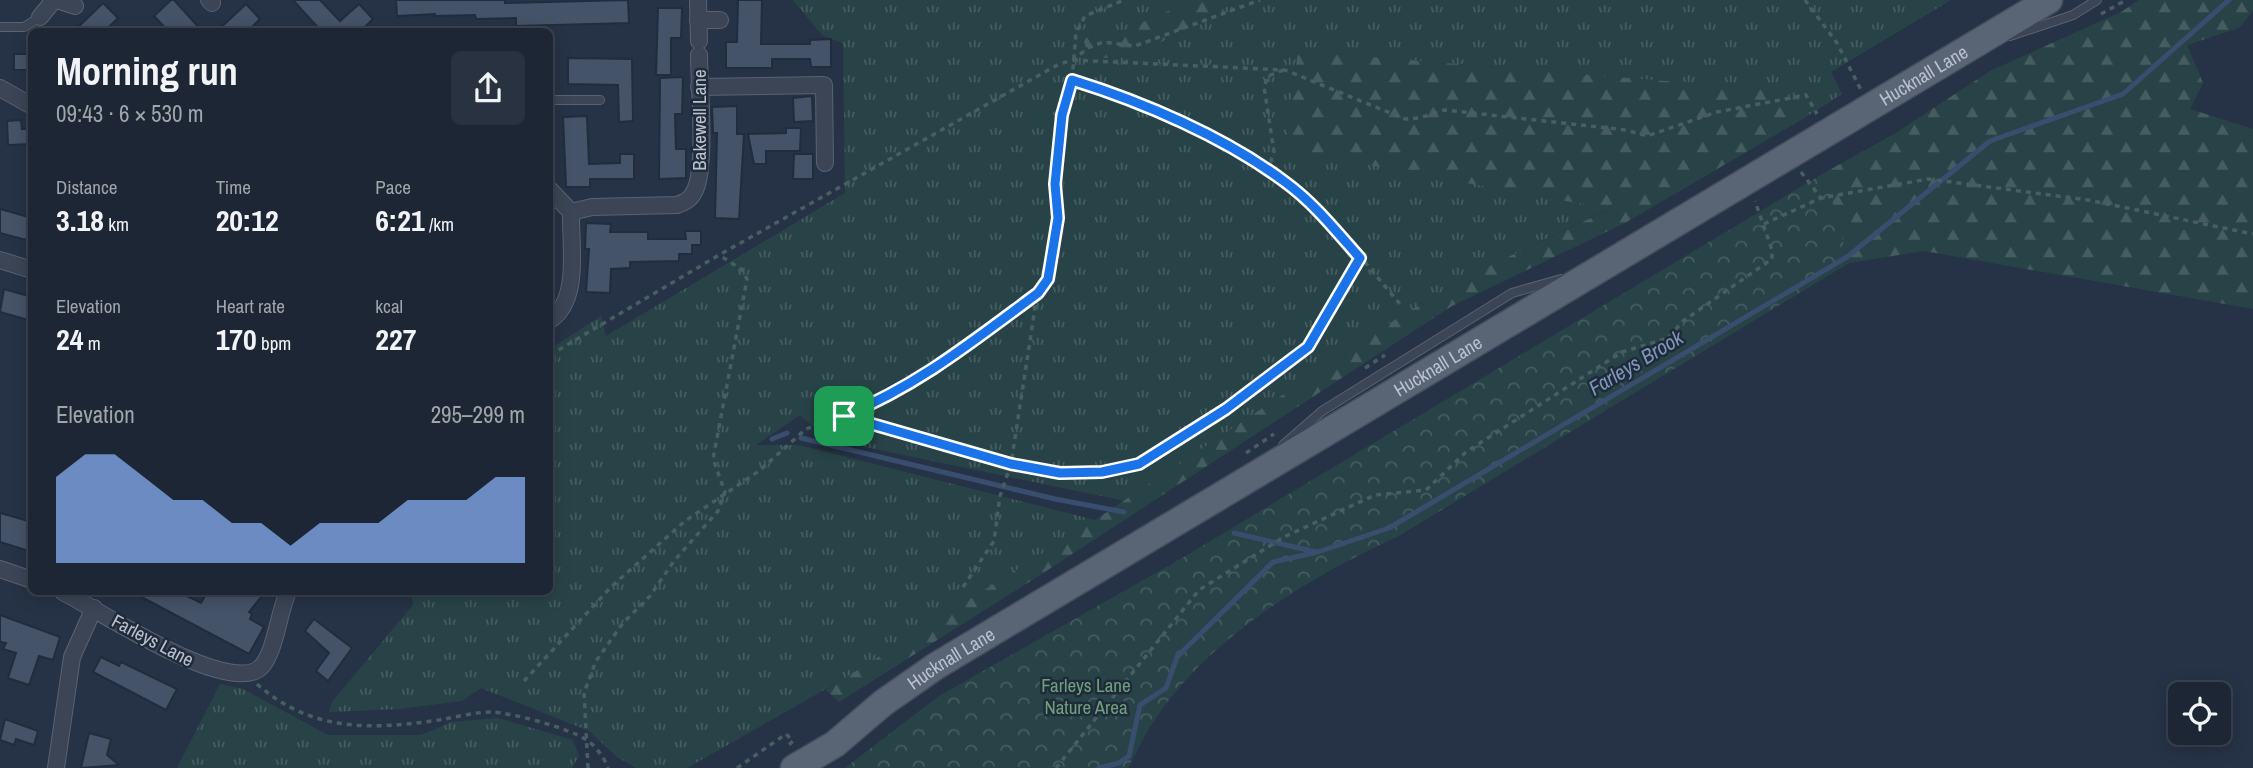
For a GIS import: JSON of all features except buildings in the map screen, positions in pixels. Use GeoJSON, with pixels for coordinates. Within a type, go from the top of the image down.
{"type":"FeatureCollection","features":[{"type":"Feature","properties":{"kind":"main road","name":"Hucknall Lane"},"geometry":{"type":"LineString","coordinates":[[817,768],[835,744],[883,703],[936,666],[2049,0]]}},
{"type":"Feature","properties":{"kind":"main road","name":"Hucknall Lane"},"geometry":{"type":"LineString","coordinates":[[788,760],[835,744]]}},
{"type":"Feature","properties":{"kind":"street"},"geometry":{"type":"LineString","coordinates":[[40,17],[56,0],[75,6]]}},
{"type":"Feature","properties":{"kind":"street","name":"Bakewell Lane"},"geometry":{"type":"LineString","coordinates":[[571,212],[592,207],[677,205],[687,202],[695,192],[700,169],[698,0]]}},
{"type":"Feature","properties":{"kind":"street"},"geometry":{"type":"LineString","coordinates":[[698,20],[720,20]]}},
{"type":"Feature","properties":{"kind":"street"},"geometry":{"type":"LineString","coordinates":[[699,87],[824,85],[825,163]]}},
{"type":"Feature","properties":{"kind":"street"},"geometry":{"type":"LineString","coordinates":[[0,88],[28,104]]}},
{"type":"Feature","properties":{"kind":"street"},"geometry":{"type":"LineString","coordinates":[[553,193],[571,212],[569,288],[562,307],[553,317]]}},
{"type":"Feature","properties":{"kind":"street"},"geometry":{"type":"LineString","coordinates":[[0,260],[28,269]]}},
{"type":"Feature","properties":{"kind":"street"},"geometry":{"type":"LineString","coordinates":[[0,569],[28,579]]}},
{"type":"Feature","properties":{"kind":"street","name":"Farleys Lane"},"geometry":{"type":"LineString","coordinates":[[69,595],[195,664],[249,674]]}},
{"type":"Feature","properties":{"kind":"street"},"geometry":{"type":"LineString","coordinates":[[249,674],[260,668],[268,658],[287,595]]}},
{"type":"Feature","properties":{"kind":"street"},"geometry":{"type":"LineString","coordinates":[[56,768],[72,657],[94,608]]}},
{"type":"Feature","properties":{"kind":"lane"},"geometry":{"type":"LineString","coordinates":[[1962,52],[2073,15],[2097,0]]}},
{"type":"Feature","properties":{"kind":"lane"},"geometry":{"type":"LineString","coordinates":[[0,27],[24,27],[40,17]]}},
{"type":"Feature","properties":{"kind":"lane"},"geometry":{"type":"LineString","coordinates":[[553,100],[600,100]]}},
{"type":"Feature","properties":{"kind":"path"},"geometry":{"type":"LineString","coordinates":[[524,681],[637,561],[725,492],[759,471],[806,429],[877,402],[951,360],[1038,293],[1048,279],[1058,218],[1056,170],[1062,115],[1072,80],[1076,33],[1085,16],[1125,0]]}},
{"type":"Feature","properties":{"kind":"path"},"geometry":{"type":"LineString","coordinates":[[1073,60],[1088,48],[1103,42],[1135,46],[1260,0]]}},
{"type":"Feature","properties":{"kind":"path"},"geometry":{"type":"LineString","coordinates":[[1805,0],[1837,43],[1863,93]]}},
{"type":"Feature","properties":{"kind":"path"},"geometry":{"type":"LineString","coordinates":[[553,353],[719,255],[1059,64],[1073,60],[1285,70],[1405,119],[1445,110],[1626,130],[1647,136],[1717,112],[1805,95],[1815,111]]}},
{"type":"Feature","properties":{"kind":"path"},"geometry":{"type":"LineString","coordinates":[[1284,181],[1271,160],[1274,152],[1264,88],[1268,76],[1285,70]]}},
{"type":"Feature","properties":{"kind":"path"},"geometry":{"type":"LineString","coordinates":[[1072,80],[1121,94],[1195,128],[1284,181],[1318,210],[1400,304]]}},
{"type":"Feature","properties":{"kind":"path"},"geometry":{"type":"LineString","coordinates":[[1806,178],[1821,198]]}},
{"type":"Feature","properties":{"kind":"path"},"geometry":{"type":"LineString","coordinates":[[1764,224],[1821,198],[1928,178],[2088,200],[2253,234]]}},
{"type":"Feature","properties":{"kind":"path"},"geometry":{"type":"LineString","coordinates":[[1056,768],[1199,590],[1284,537],[1375,495],[1426,490],[1466,452],[1622,352],[1668,338],[1683,321],[1772,259],[1764,224],[1754,198]]}},
{"type":"Feature","properties":{"kind":"path"},"geometry":{"type":"LineString","coordinates":[[588,768],[584,693],[596,661],[623,623],[650,596],[674,561],[718,511],[725,492],[713,459],[747,279],[741,269],[719,255]]}},
{"type":"Feature","properties":{"kind":"path"},"geometry":{"type":"LineString","coordinates":[[844,416],[1011,464],[1060,473],[1102,472],[1139,464],[1226,409],[1308,347],[1360,258]]}},
{"type":"Feature","properties":{"kind":"path"},"geometry":{"type":"LineString","coordinates":[[964,587],[994,541],[999,496],[1011,464],[1038,293]]}},
{"type":"Feature","properties":{"kind":"path"},"geometry":{"type":"LineString","coordinates":[[249,674],[292,711],[319,720],[368,726],[403,725],[493,712],[586,739],[605,760],[608,768]]}},
{"type":"Feature","properties":{"kind":"path"},"geometry":{"type":"LineString","coordinates":[[737,768],[786,734],[793,741],[788,760]]}},
{"type":"Feature","properties":{"kind":"green space"},"geometry":{"type":"Polygon","coordinates":[[[793,0],[1192,0],[1123,31],[1083,38],[1090,59],[1135,56],[1239,0],[1951,0],[1831,72],[1842,94],[1806,117],[1764,89],[1298,51],[1285,150],[1611,208],[1478,271],[1402,315],[1125,501],[827,439],[800,415],[756,445],[799,445],[1095,520],[854,673],[687,768],[636,768],[617,757],[589,731],[481,688],[462,701],[399,709],[329,712],[332,702],[413,605],[411,595],[553,595],[553,347],[601,316],[606,336],[845,193],[843,43],[823,36],[793,0]]]}},
{"type":"Feature","properties":{"kind":"green space"},"geometry":{"type":"Polygon","coordinates":[[[1192,0],[1239,0],[1135,56],[1089,59],[1083,38],[1123,31],[1192,0]]]}},
{"type":"Feature","properties":{"kind":"green space"},"geometry":{"type":"Polygon","coordinates":[[[2139,0],[2253,0],[2253,11],[2239,28],[2187,45],[2203,83],[2190,109],[2253,129],[2253,309],[1924,251],[1849,263],[1824,173],[1894,134],[1990,71],[2121,12],[2139,0]]]}},
{"type":"Feature","properties":{"kind":"green space"},"geometry":{"type":"Polygon","coordinates":[[[1298,51],[1764,89],[1806,117],[1625,223],[1452,306],[1037,577],[839,702],[826,690],[1095,520],[1402,315],[1478,271],[1610,209],[1285,150],[1298,51]]]}},
{"type":"Feature","properties":{"kind":"green space","name":"Farleys Lane Nature Area"},"geometry":{"type":"Polygon","coordinates":[[[1824,173],[1849,263],[1397,537],[1330,571],[1263,613],[1202,663],[1176,691],[1150,726],[1128,768],[845,768],[939,696],[1177,561],[1824,173]]]}},
{"type":"Feature","properties":{"kind":"green space"},"geometry":{"type":"Polygon","coordinates":[[[220,684],[243,689],[328,735],[421,735],[452,722],[498,718],[573,740],[579,756],[572,768],[177,768],[220,684]]]}},
{"type":"Feature","properties":{"kind":"waterway","name":"Farleys Brook"},"geometry":{"type":"LineString","coordinates":[[1099,768],[1119,763],[1129,756],[1140,705],[1166,688],[1177,657],[1273,562],[1318,552],[1389,528],[1847,257],[1990,141],[2123,94],[2229,0]]}},
{"type":"Feature","properties":{"kind":"waterway"},"geometry":{"type":"LineString","coordinates":[[772,439],[787,433]]}},
{"type":"Feature","properties":{"kind":"waterway"},"geometry":{"type":"LineString","coordinates":[[801,438],[1055,499],[1124,512]]}},
{"type":"Feature","properties":{"kind":"waterway"},"geometry":{"type":"LineString","coordinates":[[1234,533],[1316,552]]}},
{"type":"Feature","properties":{"kind":"route"},"geometry":{"type":"LineString","coordinates":[[1072,80],[1121,94],[1195,128],[1284,181],[1318,210],[1360,258],[1308,347],[1226,409],[1139,464],[1102,472],[1060,473],[1011,464],[844,416],[877,402],[951,360],[1038,293],[1048,279],[1058,218],[1055,184],[1062,115],[1072,80]]}}]}
